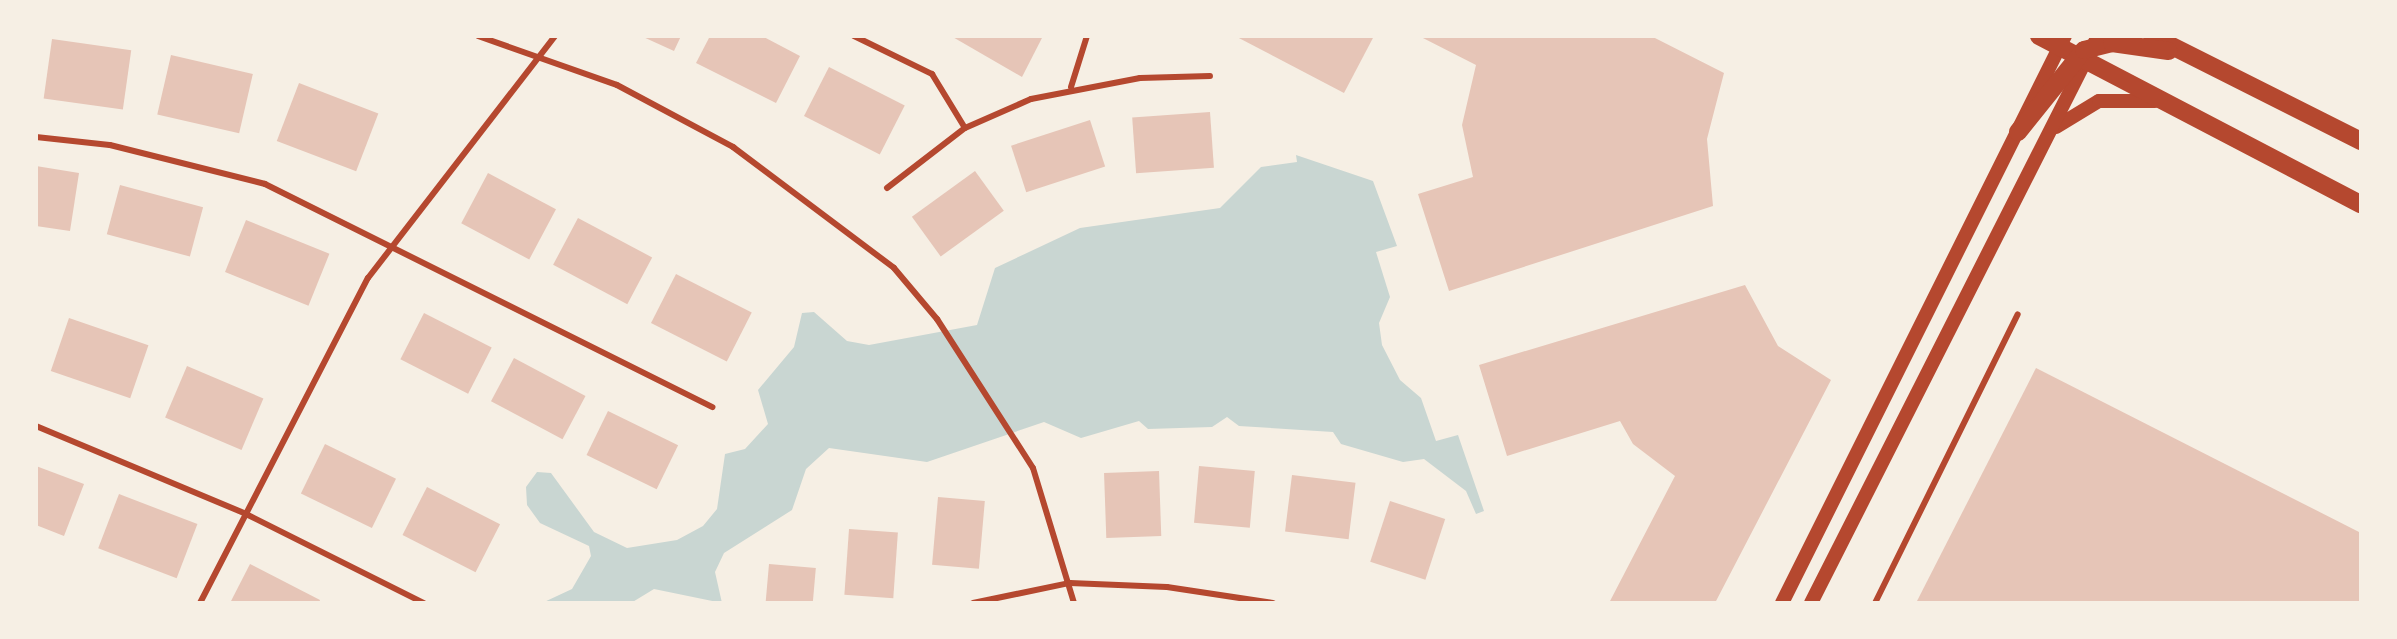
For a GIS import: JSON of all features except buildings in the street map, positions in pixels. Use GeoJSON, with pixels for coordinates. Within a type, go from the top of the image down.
{"type":"FeatureCollection","features":[{"type":"Feature","properties":{"kind":"highway"},"geometry":{"type":"LineString","coordinates":[[2039,36],[2080,46],[2194,57]]}},
{"type":"Feature","properties":{"kind":"highway"},"geometry":{"type":"LineString","coordinates":[[2152,36],[2361,141]]}},
{"type":"Feature","properties":{"kind":"highway"},"geometry":{"type":"LineString","coordinates":[[2080,46],[2172,105],[2361,204]]}},
{"type":"Feature","properties":{"kind":"highway"},"geometry":{"type":"LineString","coordinates":[[2018,132],[2080,46]]}},
{"type":"Feature","properties":{"kind":"street"},"geometry":{"type":"LineString","coordinates":[[1811,603],[2044,143],[2080,46]]}},
{"type":"Feature","properties":{"kind":"street"},"geometry":{"type":"LineString","coordinates":[[2044,143],[2068,116],[2099,101],[2133,97],[2172,105]]}},
{"type":"Feature","properties":{"kind":"street"},"geometry":{"type":"LineString","coordinates":[[1782,603],[2018,132]]}},
{"type":"Feature","properties":{"kind":"lane"},"geometry":{"type":"LineString","coordinates":[[478,36],[617,85],[733,147],[894,268],[937,319],[1033,468],[1074,603]]}},
{"type":"Feature","properties":{"kind":"lane"},"geometry":{"type":"LineString","coordinates":[[200,603],[393,242],[544,59],[555,36]]}},
{"type":"Feature","properties":{"kind":"lane"},"geometry":{"type":"LineString","coordinates":[[854,36],[932,74],[965,128]]}},
{"type":"Feature","properties":{"kind":"lane"},"geometry":{"type":"LineString","coordinates":[[1071,87],[1087,36]]}},
{"type":"Feature","properties":{"kind":"lane"},"geometry":{"type":"LineString","coordinates":[[887,188],[965,128],[1071,87],[1210,76]]}},
{"type":"Feature","properties":{"kind":"lane"},"geometry":{"type":"LineString","coordinates":[[36,137],[110,145],[251,180],[393,242],[712,407]]}},
{"type":"Feature","properties":{"kind":"lane"},"geometry":{"type":"LineString","coordinates":[[1875,603],[2018,314]]}},
{"type":"Feature","properties":{"kind":"lane"},"geometry":{"type":"LineString","coordinates":[[36,426],[246,514],[424,603]]}},
{"type":"Feature","properties":{"kind":"lane"},"geometry":{"type":"LineString","coordinates":[[973,603],[1070,583],[1167,587],[1273,603]]}},
{"type":"Feature","properties":{"kind":"shaded area"},"geometry":{"type":"Polygon","coordinates":[[[1296,155],[1373,181],[1397,246],[1376,252],[1390,297],[1379,323],[1382,345],[1400,380],[1421,398],[1436,441],[1458,435],[1484,511],[1476,514],[1466,491],[1424,459],[1403,462],[1341,444],[1333,432],[1239,426],[1227,417],[1212,427],[1148,429],[1139,421],[1081,438],[1044,422],[927,462],[829,448],[806,469],[792,510],[724,553],[715,572],[722,603],[654,589],[631,603],[542,603],[572,589],[591,556],[589,546],[540,523],[527,505],[526,487],[537,472],[551,473],[594,532],[627,548],[677,540],[703,526],[717,509],[725,454],[745,449],[768,424],[758,390],[794,347],[802,313],[814,312],[847,341],[869,345],[977,325],[995,268],[1080,228],[1220,208],[1261,167],[1297,162],[1296,155]]]}}]}
